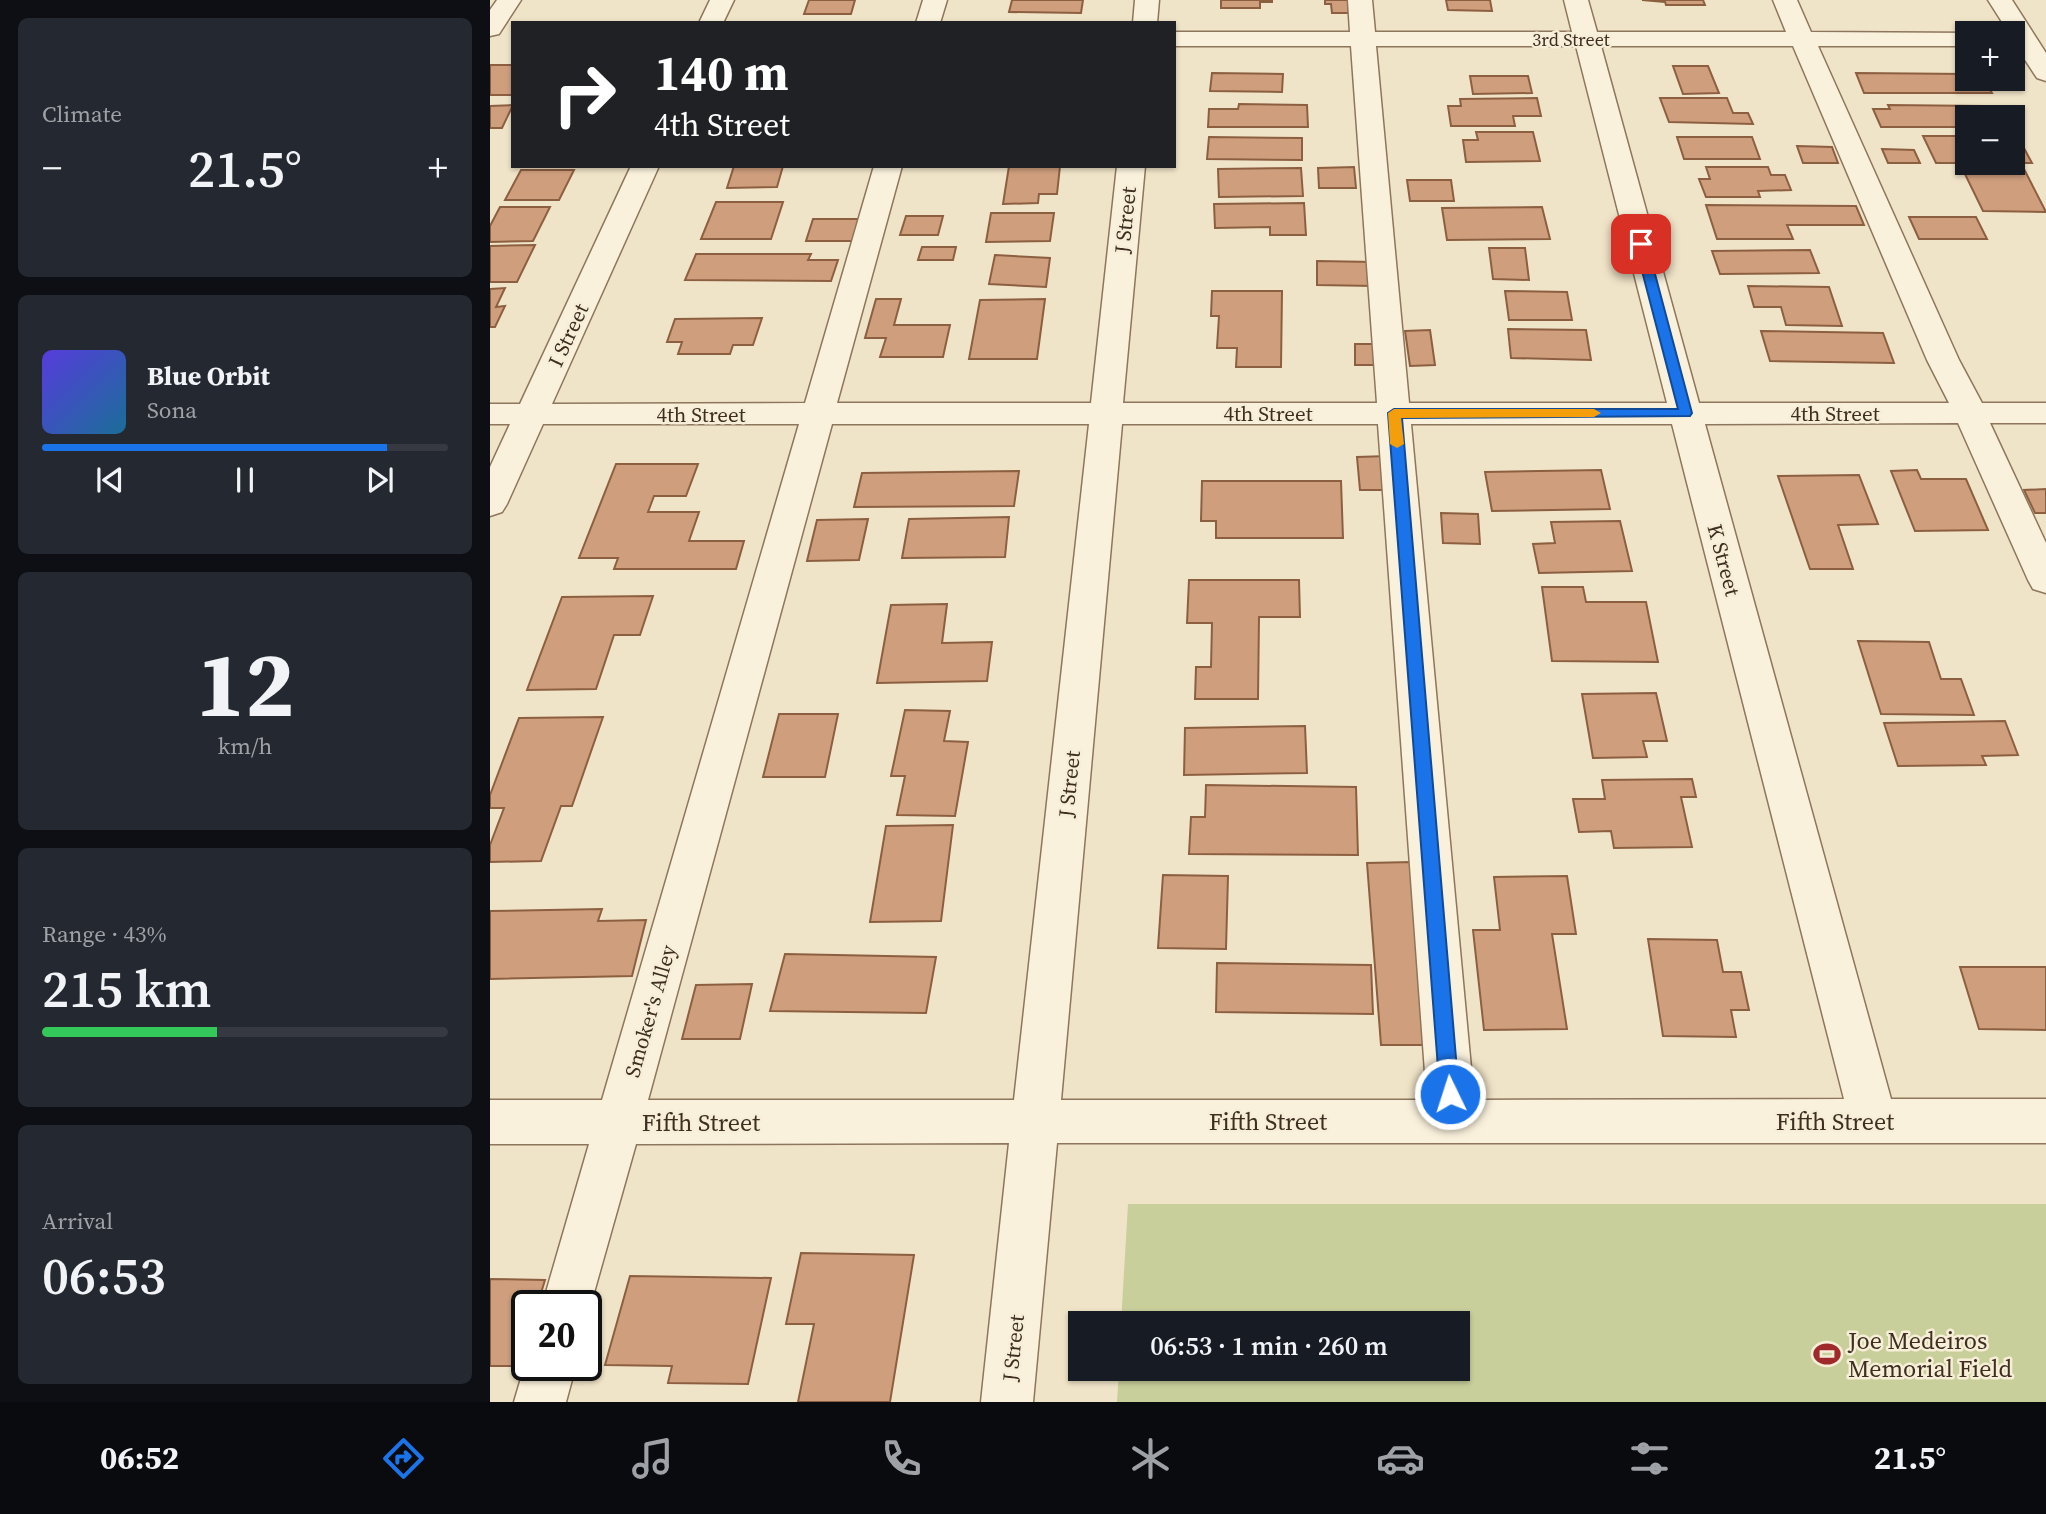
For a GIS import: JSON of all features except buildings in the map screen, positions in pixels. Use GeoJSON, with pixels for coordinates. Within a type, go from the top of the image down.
{"type":"FeatureCollection","features":[{"type":"Feature","properties":{"kind":"street"},"geometry":{"type":"LineString","coordinates":[[490,29],[509,0]]}},
{"type":"Feature","properties":{"kind":"street"},"geometry":{"type":"LineString","coordinates":[[712,21],[722,0]]}},
{"type":"Feature","properties":{"kind":"street"},"geometry":{"type":"LineString","coordinates":[[929,21],[935,0]]}},
{"type":"Feature","properties":{"kind":"street"},"geometry":{"type":"LineString","coordinates":[[1145,21],[1147,0]]}},
{"type":"Feature","properties":{"kind":"street"},"geometry":{"type":"LineString","coordinates":[[1360,0],[1452,1121]]}},
{"type":"Feature","properties":{"kind":"street","name":"K Street"},"geometry":{"type":"LineString","coordinates":[[1576,0],[1873,1121]]}},
{"type":"Feature","properties":{"kind":"street"},"geometry":{"type":"LineString","coordinates":[[1785,0],[1943,360],[2046,580]]}},
{"type":"Feature","properties":{"kind":"street"},"geometry":{"type":"LineString","coordinates":[[2000,0],[2028,38],[2046,73]]}},
{"type":"Feature","properties":{"kind":"street","name":"3rd Street"},"geometry":{"type":"LineString","coordinates":[[1176,39],[1955,38]]}},
{"type":"Feature","properties":{"kind":"street"},"geometry":{"type":"LineString","coordinates":[[490,39],[511,39]]}},
{"type":"Feature","properties":{"kind":"street","name":"I Street"},"geometry":{"type":"LineString","coordinates":[[490,504],[644,168]]}},
{"type":"Feature","properties":{"kind":"street","name":"Smoker's Alley"},"geometry":{"type":"LineString","coordinates":[[572,1290],[887,168]]}},
{"type":"Feature","properties":{"kind":"street","name":"J Street"},"geometry":{"type":"LineString","coordinates":[[1007,1402],[1131,168]]}},
{"type":"Feature","properties":{"kind":"street","name":"4th Street"},"geometry":{"type":"LineString","coordinates":[[490,414],[2046,413]]}},
{"type":"Feature","properties":{"kind":"street","name":"Fifth Street"},"geometry":{"type":"LineString","coordinates":[[490,1122],[2046,1121]]}},
{"type":"Feature","properties":{"kind":"street"},"geometry":{"type":"LineString","coordinates":[[540,1402],[546,1381]]}},
{"type":"Feature","properties":{"kind":"green space"},"geometry":{"type":"Polygon","coordinates":[[[1128,1204],[2046,1204],[2046,1402],[1117,1402],[1118,1381],[1470,1381],[1470,1311],[1122,1311],[1128,1204]]]}},
{"type":"Feature","properties":{"kind":"slow traffic"},"geometry":{"type":"LineString","coordinates":[[1397,444],[1394,413],[1594,413]]}},
{"type":"Feature","properties":{"kind":"place","name":"Joe Medeiros Memorial Field"},"geometry":{"type":"Point","coordinates":[1827,1354]}},
{"type":"Feature","properties":{"kind":"route"},"geometry":{"type":"LineString","coordinates":[[1450,1094],[1394,413],[1685,413],[1641,244]]}}]}
